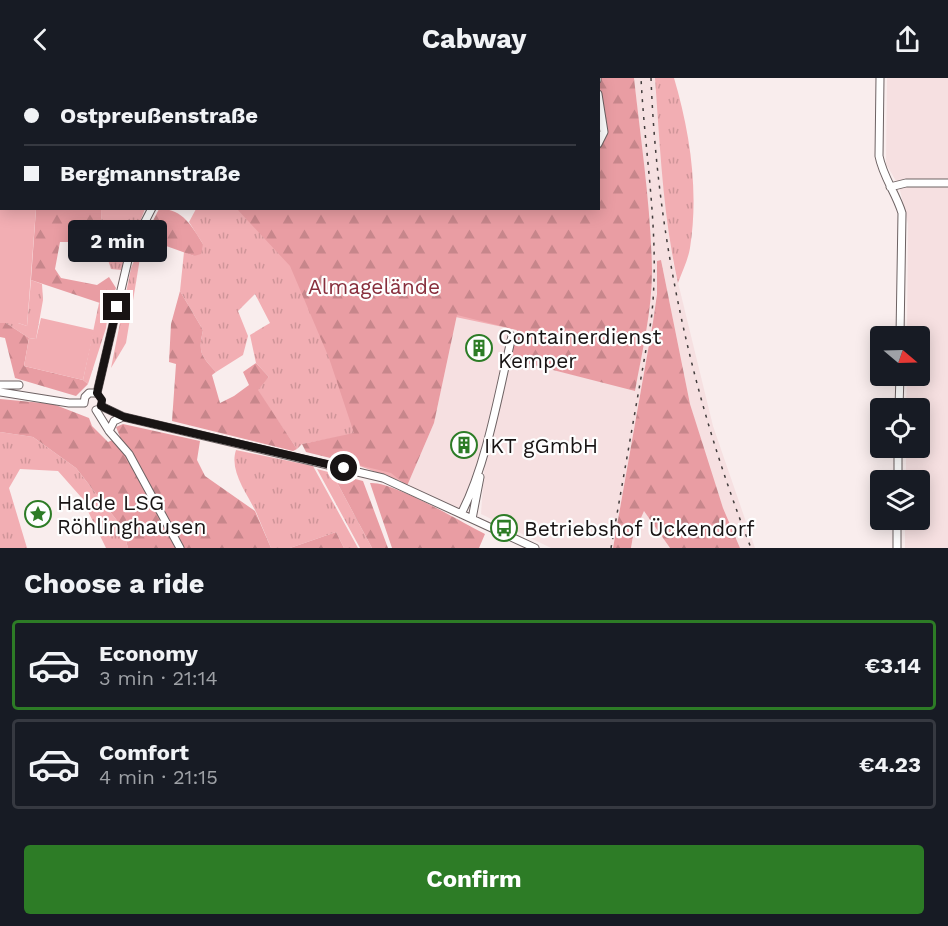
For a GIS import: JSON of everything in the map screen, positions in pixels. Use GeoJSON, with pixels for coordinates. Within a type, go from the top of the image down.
{"type":"FeatureCollection","features":[{"type":"Feature","properties":{"kind":"street"},"geometry":{"type":"LineString","coordinates":[[880,78],[879,156],[882,169],[902,213],[900,326]]}},
{"type":"Feature","properties":{"kind":"street"},"geometry":{"type":"LineString","coordinates":[[600,107],[604,132],[600,140]]}},
{"type":"Feature","properties":{"kind":"street"},"geometry":{"type":"LineString","coordinates":[[890,187],[906,183],[948,183]]}},
{"type":"Feature","properties":{"kind":"street"},"geometry":{"type":"LineString","coordinates":[[97,393],[128,260],[151,210]]}},
{"type":"Feature","properties":{"kind":"street"},"geometry":{"type":"LineString","coordinates":[[461,514],[482,459],[512,336]]}},
{"type":"Feature","properties":{"kind":"street"},"geometry":{"type":"LineString","coordinates":[[0,385],[19,386]]}},
{"type":"Feature","properties":{"kind":"street"},"geometry":{"type":"LineString","coordinates":[[0,392],[69,403],[84,403],[90,410],[98,408],[124,417],[370,475],[387,480],[535,548]]}},
{"type":"Feature","properties":{"kind":"street"},"geometry":{"type":"LineString","coordinates":[[84,403],[86,395],[91,392],[97,393],[102,400],[98,408]]}},
{"type":"Feature","properties":{"kind":"street"},"geometry":{"type":"LineString","coordinates":[[98,408],[110,431],[129,454],[179,546]]}},
{"type":"Feature","properties":{"kind":"street"},"geometry":{"type":"LineString","coordinates":[[110,431],[114,421],[124,417]]}},
{"type":"Feature","properties":{"kind":"street"},"geometry":{"type":"LineString","coordinates":[[472,519],[478,494],[482,459]]}},
{"type":"Feature","properties":{"kind":"street"},"geometry":{"type":"LineString","coordinates":[[897,530],[897,548]]}},
{"type":"Feature","properties":{"kind":"shaded area"},"geometry":{"type":"Polygon","coordinates":[[[634,78],[655,78],[673,262],[713,426],[755,548],[740,548],[706,458],[690,404],[661,260],[653,322],[613,548],[551,548],[481,514],[485,457],[509,359],[635,390],[648,316],[652,273],[634,78]]]}},
{"type":"Feature","properties":{"kind":"shaded area"},"geometry":{"type":"Polygon","coordinates":[[[887,78],[948,78],[948,548],[905,548],[905,530],[930,530],[930,470],[906,470],[906,458],[930,458],[930,398],[906,398],[907,386],[930,386],[930,326],[907,326],[908,224],[899,186],[886,164],[887,78]]]}},
{"type":"Feature","properties":{"kind":"shaded area"},"geometry":{"type":"Polygon","coordinates":[[[457,315],[512,328],[480,456],[461,512],[407,486],[434,423],[457,315]]]}},
{"type":"Feature","properties":{"kind":"shaded area"},"geometry":{"type":"Polygon","coordinates":[[[644,510],[670,548],[631,548],[633,536],[644,510]]]}},
{"type":"Feature","properties":{"kind":"green space","name":"Almagelände"},"geometry":{"type":"Polygon","coordinates":[[[600,78],[634,78],[648,199],[652,271],[648,316],[635,391],[510,359],[517,330],[457,315],[434,423],[407,486],[391,473],[306,452],[302,444],[354,433],[329,358],[290,266],[238,210],[600,210],[600,78]]]}},
{"type":"Feature","properties":{"kind":"green space"},"geometry":{"type":"Polygon","coordinates":[[[655,78],[674,78],[685,119],[691,162],[693,227],[689,252],[678,283],[665,207],[655,78]]]}},
{"type":"Feature","properties":{"kind":"green space"},"geometry":{"type":"Polygon","coordinates":[[[0,210],[36,210],[27,326],[18,323],[0,323],[0,210]]]}},
{"type":"Feature","properties":{"kind":"green space"},"geometry":{"type":"Polygon","coordinates":[[[36,210],[101,210],[102,242],[60,242],[55,269],[61,278],[97,285],[109,277],[116,288],[109,306],[31,280],[36,210]]]}},
{"type":"Feature","properties":{"kind":"green space"},"geometry":{"type":"Polygon","coordinates":[[[101,210],[145,210],[121,270],[111,269],[102,242],[101,210]]]}},
{"type":"Feature","properties":{"kind":"green space"},"geometry":{"type":"Polygon","coordinates":[[[158,210],[169,210],[186,219],[203,244],[201,254],[194,256],[144,238],[158,210]]]}},
{"type":"Feature","properties":{"kind":"green space","name":"Almagelände"},"geometry":{"type":"Polygon","coordinates":[[[195,210],[600,210],[649,254],[510,359],[517,330],[446,315],[403,482],[354,464],[344,436],[302,444],[297,449],[257,390],[269,377],[256,363],[250,335],[270,323],[255,294],[238,311],[248,336],[243,355],[216,372],[207,362],[201,349],[203,330],[180,291],[184,252],[194,256],[203,244],[189,222],[195,210]]]}},
{"type":"Feature","properties":{"kind":"green space"},"geometry":{"type":"Polygon","coordinates":[[[144,238],[150,239],[140,258],[126,343],[111,368],[131,268],[144,238]]]}},
{"type":"Feature","properties":{"kind":"green space"},"geometry":{"type":"Polygon","coordinates":[[[661,260],[690,404],[723,508],[740,548],[670,548],[644,511],[633,536],[631,548],[613,548],[653,322],[657,294],[657,261],[661,260]]]}},
{"type":"Feature","properties":{"kind":"green space"},"geometry":{"type":"Polygon","coordinates":[[[31,280],[42,284],[43,300],[36,339],[29,338],[6,323],[27,326],[31,280]]]}},
{"type":"Feature","properties":{"kind":"green space"},"geometry":{"type":"Polygon","coordinates":[[[180,291],[203,330],[202,354],[216,372],[212,375],[220,403],[249,385],[243,372],[256,363],[269,377],[258,390],[297,449],[293,451],[172,421],[176,364],[169,362],[171,324],[180,291]]]}},
{"type":"Feature","properties":{"kind":"green space"},"geometry":{"type":"Polygon","coordinates":[[[99,303],[109,306],[106,328],[88,384],[83,380],[99,303]]]}},
{"type":"Feature","properties":{"kind":"green space"},"geometry":{"type":"Polygon","coordinates":[[[41,318],[94,330],[83,380],[24,366],[29,338],[36,339],[41,318]]]}},
{"type":"Feature","properties":{"kind":"green space"},"geometry":{"type":"Polygon","coordinates":[[[0,323],[6,323],[29,338],[24,366],[83,380],[88,384],[76,396],[15,378],[5,338],[0,337],[0,323]]]}},
{"type":"Feature","properties":{"kind":"green space"},"geometry":{"type":"Polygon","coordinates":[[[0,399],[53,404],[89,418],[92,426],[108,442],[120,437],[116,427],[123,424],[200,441],[197,460],[205,476],[255,511],[271,548],[128,548],[122,527],[76,468],[33,437],[0,432],[0,399]]]}},
{"type":"Feature","properties":{"kind":"green space"},"geometry":{"type":"Polygon","coordinates":[[[0,432],[33,437],[76,468],[122,527],[128,548],[106,548],[81,497],[58,471],[20,469],[9,488],[27,548],[0,548],[0,432]]]}},
{"type":"Feature","properties":{"kind":"green space"},"geometry":{"type":"Polygon","coordinates":[[[236,450],[313,466],[358,548],[344,548],[336,532],[290,548],[271,548],[237,474],[234,458],[236,450]]]}},
{"type":"Feature","properties":{"kind":"green space"},"geometry":{"type":"Polygon","coordinates":[[[317,469],[332,473],[372,548],[360,548],[317,469]]]}},
{"type":"Feature","properties":{"kind":"green space"},"geometry":{"type":"Polygon","coordinates":[[[332,473],[363,481],[388,548],[372,548],[332,473]]]}},
{"type":"Feature","properties":{"kind":"green space"},"geometry":{"type":"Polygon","coordinates":[[[370,483],[381,484],[410,495],[485,534],[479,548],[392,548],[370,483]]]}},
{"type":"Feature","properties":{"kind":"green space"},"geometry":{"type":"Polygon","coordinates":[[[336,532],[344,548],[290,548],[336,532]]]}},
{"type":"Feature","properties":{"kind":"railway"},"geometry":{"type":"LineString","coordinates":[[611,548],[651,321],[654,291],[653,230],[641,78]]}},
{"type":"Feature","properties":{"kind":"railway"},"geometry":{"type":"LineString","coordinates":[[651,78],[661,198],[681,317],[711,434],[751,548]]}},
{"type":"Feature","properties":{"kind":"place","name":"Containerdienst Kemper"},"geometry":{"type":"Point","coordinates":[479,348]}},
{"type":"Feature","properties":{"kind":"place","name":"IKT gGmbH"},"geometry":{"type":"Point","coordinates":[464,445]}},
{"type":"Feature","properties":{"kind":"place","name":"Halde LSG Röhlinghausen"},"geometry":{"type":"Point","coordinates":[38,514]}},
{"type":"Feature","properties":{"kind":"place","name":"Betriebshof Ückendorf"},"geometry":{"type":"Point","coordinates":[504,528]}},
{"type":"Feature","properties":{"kind":"route"},"geometry":{"type":"LineString","coordinates":[[117,307],[97,393],[100,394],[102,400],[101,406],[124,417],[344,468]]}}]}
